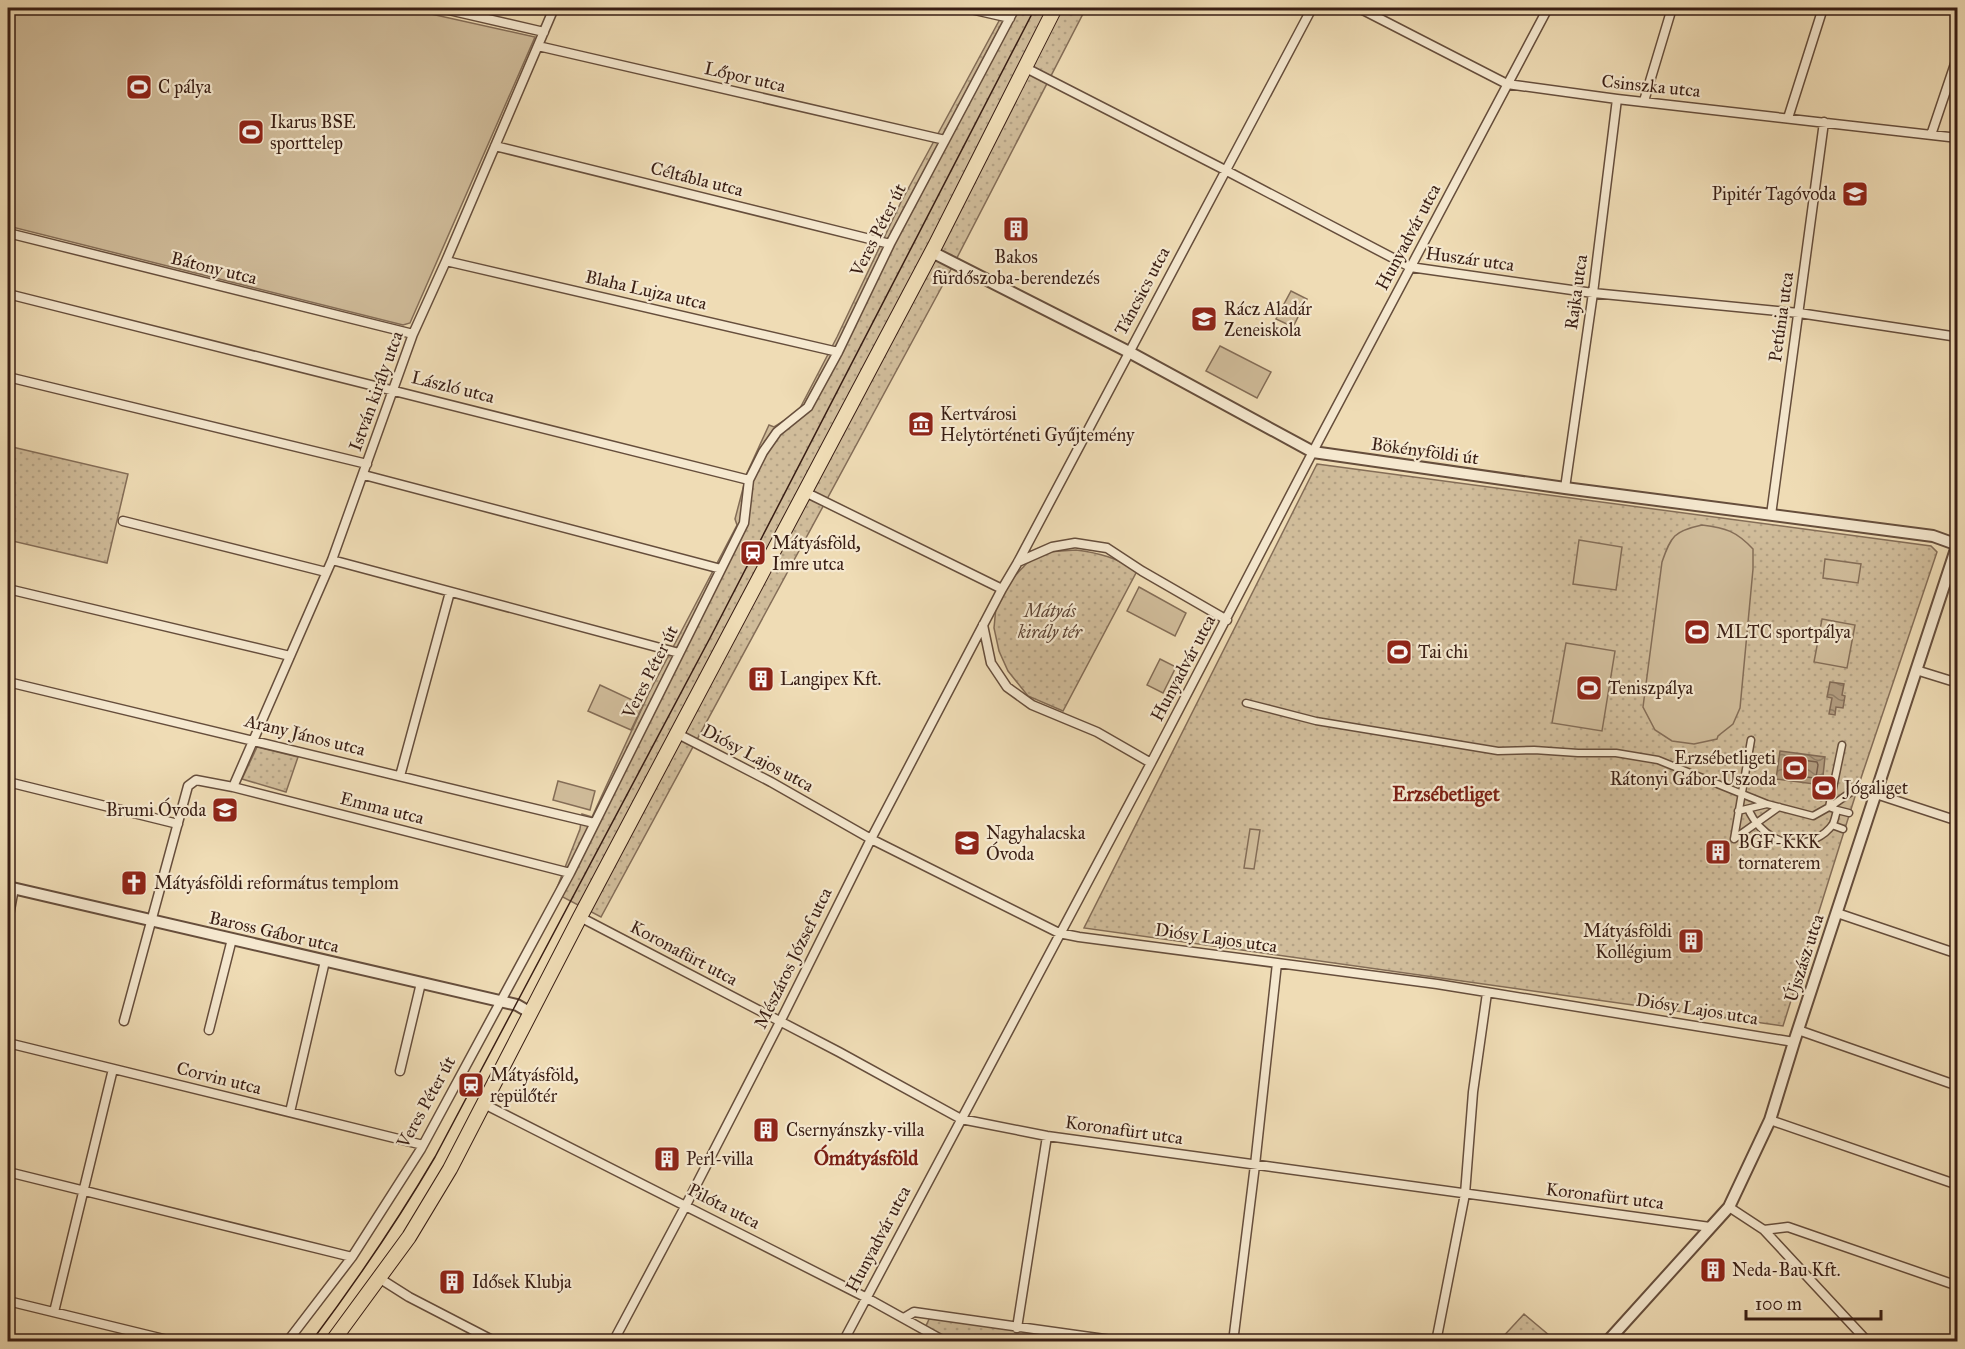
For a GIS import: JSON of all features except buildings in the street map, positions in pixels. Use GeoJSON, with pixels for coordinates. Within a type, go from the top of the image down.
{"type":"FeatureCollection","features":[{"type":"Feature","properties":{"kind":"main road"},"geometry":{"type":"LineString","coordinates":[[332,1341],[428,1207],[484,1104],[580,917],[932,252],[1055,8]]}},
{"type":"Feature","properties":{"kind":"street"},"geometry":{"type":"LineString","coordinates":[[440,8],[544,32]]}},
{"type":"Feature","properties":{"kind":"street","name":"István király utca"},"geometry":{"type":"LineString","coordinates":[[233,787],[332,560],[413,334],[554,8]]}},
{"type":"Feature","properties":{"kind":"street"},"geometry":{"type":"LineString","coordinates":[[966,8],[1010,18]]}},
{"type":"Feature","properties":{"kind":"street","name":"Veres Péter út"},"geometry":{"type":"LineString","coordinates":[[287,1341],[352,1257],[389,1202],[502,1001],[570,873],[744,524],[749,480],[769,442],[777,432],[808,407],[838,352],[890,244],[1015,8]]}},
{"type":"Feature","properties":{"kind":"street","name":"Táncsics utca"},"geometry":{"type":"LineString","coordinates":[[1002,589],[1312,8]]}},
{"type":"Feature","properties":{"kind":"street","name":"Csinszka utca"},"geometry":{"type":"LineString","coordinates":[[1359,8],[1507,84],[1617,99],[1958,138]]}},
{"type":"Feature","properties":{"kind":"street","name":"Hunyadvár utca"},"geometry":{"type":"LineString","coordinates":[[843,1341],[1227,620],[1410,267],[1548,8]]}},
{"type":"Feature","properties":{"kind":"street"},"geometry":{"type":"LineString","coordinates":[[1644,101],[1672,8]]}},
{"type":"Feature","properties":{"kind":"street"},"geometry":{"type":"LineString","coordinates":[[1788,118],[1824,8]]}},
{"type":"Feature","properties":{"kind":"street","name":"Lőpor utca"},"geometry":{"type":"LineString","coordinates":[[538,46],[945,140]]}},
{"type":"Feature","properties":{"kind":"street"},"geometry":{"type":"LineString","coordinates":[[1931,135],[1958,55]]}},
{"type":"Feature","properties":{"kind":"street","name":"Huszár utca"},"geometry":{"type":"LineString","coordinates":[[1024,67],[1410,267],[1593,293],[1799,313],[1958,337]]}},
{"type":"Feature","properties":{"kind":"street","name":"Rajka utca"},"geometry":{"type":"LineString","coordinates":[[1565,488],[1593,293],[1617,99]]}},
{"type":"Feature","properties":{"kind":"street","name":"Petúnia utca"},"geometry":{"type":"LineString","coordinates":[[1771,515],[1824,122]]}},
{"type":"Feature","properties":{"kind":"street","name":"Céltábla utca"},"geometry":{"type":"LineString","coordinates":[[495,146],[890,244]]}},
{"type":"Feature","properties":{"kind":"street","name":"Bátony utca"},"geometry":{"type":"LineString","coordinates":[[8,233],[413,334]]}},
{"type":"Feature","properties":{"kind":"street","name":"Bökényföldi út"},"geometry":{"type":"LineString","coordinates":[[932,252],[1129,352],[1313,452],[1565,488],[1933,536],[1957,544]]}},
{"type":"Feature","properties":{"kind":"street","name":"Blaha Lujza utca"},"geometry":{"type":"LineString","coordinates":[[446,261],[838,352]]}},
{"type":"Feature","properties":{"kind":"street","name":"László utca"},"geometry":{"type":"LineString","coordinates":[[8,294],[749,480]]}},
{"type":"Feature","properties":{"kind":"street"},"geometry":{"type":"LineString","coordinates":[[8,377],[367,464]]}},
{"type":"Feature","properties":{"kind":"street"},"geometry":{"type":"LineString","coordinates":[[363,475],[721,569]]}},
{"type":"Feature","properties":{"kind":"street"},"geometry":{"type":"LineString","coordinates":[[805,492],[1002,589]]}},
{"type":"Feature","properties":{"kind":"street"},"geometry":{"type":"LineString","coordinates":[[123,520],[326,572]]}},
{"type":"Feature","properties":{"kind":"street"},"geometry":{"type":"LineString","coordinates":[[1018,562],[1052,547],[1075,543],[1107,548],[1142,572],[1227,620]]}},
{"type":"Feature","properties":{"kind":"street","name":"Újszász utca"},"geometry":{"type":"LineString","coordinates":[[1607,1341],[1729,1207],[1770,1120],[1957,544]]}},
{"type":"Feature","properties":{"kind":"street"},"geometry":{"type":"LineString","coordinates":[[332,560],[680,652]]}},
{"type":"Feature","properties":{"kind":"street"},"geometry":{"type":"LineString","coordinates":[[8,589],[290,656]]}},
{"type":"Feature","properties":{"kind":"street","name":"Mészáros József utca"},"geometry":{"type":"LineString","coordinates":[[612,1341],[686,1204],[871,839],[1002,589]]}},
{"type":"Feature","properties":{"kind":"street"},"geometry":{"type":"LineString","coordinates":[[400,776],[450,592]]}},
{"type":"Feature","properties":{"kind":"street"},"geometry":{"type":"LineString","coordinates":[[983,625],[991,663],[1007,687],[1032,705],[1097,732],[1151,763]]}},
{"type":"Feature","properties":{"kind":"street"},"geometry":{"type":"LineString","coordinates":[[1916,670],[1958,683]]}},
{"type":"Feature","properties":{"kind":"street","name":"Arany János utca"},"geometry":{"type":"LineString","coordinates":[[8,682],[594,823]]}},
{"type":"Feature","properties":{"kind":"street"},"geometry":{"type":"LineString","coordinates":[[1246,703],[1316,721],[1498,751],[1616,753],[1658,760],[1767,804],[1812,816],[1858,787]]}},
{"type":"Feature","properties":{"kind":"street","name":"Diósy Lajos utca"},"geometry":{"type":"LineString","coordinates":[[678,734],[771,782],[871,839],[1059,933],[1437,984],[1794,1041]]}},
{"type":"Feature","properties":{"kind":"street"},"geometry":{"type":"LineString","coordinates":[[1751,740],[1734,839],[1779,807]]}},
{"type":"Feature","properties":{"kind":"street"},"geometry":{"type":"LineString","coordinates":[[1829,807],[1842,745]]}},
{"type":"Feature","properties":{"kind":"street","name":"Emma utca"},"geometry":{"type":"LineString","coordinates":[[178,824],[188,786],[196,780],[233,787],[570,873]]}},
{"type":"Feature","properties":{"kind":"street"},"geometry":{"type":"LineString","coordinates":[[8,782],[178,824],[124,1021]]}},
{"type":"Feature","properties":{"kind":"street"},"geometry":{"type":"LineString","coordinates":[[1876,794],[1958,821]]}},
{"type":"Feature","properties":{"kind":"street"},"geometry":{"type":"LineString","coordinates":[[1738,811],[1767,804]]}},
{"type":"Feature","properties":{"kind":"street"},"geometry":{"type":"LineString","coordinates":[[1829,807],[1849,813]]}},
{"type":"Feature","properties":{"kind":"street"},"geometry":{"type":"LineString","coordinates":[[1748,809],[1756,824],[1771,836],[1790,843],[1810,841],[1818,837],[1832,825],[1837,810]]}},
{"type":"Feature","properties":{"kind":"street"},"geometry":{"type":"LineString","coordinates":[[1832,825],[1843,829]]}},
{"type":"Feature","properties":{"kind":"street"},"geometry":{"type":"LineString","coordinates":[[8,921],[11,888]]}},
{"type":"Feature","properties":{"kind":"street","name":"Baross Gábor utca"},"geometry":{"type":"LineString","coordinates":[[11,888],[502,1001],[517,1005],[531,1013]]}},
{"type":"Feature","properties":{"kind":"street"},"geometry":{"type":"LineString","coordinates":[[1837,913],[1958,954]]}},
{"type":"Feature","properties":{"kind":"street","name":"Koronafürt utca"},"geometry":{"type":"LineString","coordinates":[[580,917],[961,1119],[1047,1136],[1710,1227]]}},
{"type":"Feature","properties":{"kind":"street"},"geometry":{"type":"LineString","coordinates":[[209,1030],[232,939]]}},
{"type":"Feature","properties":{"kind":"street"},"geometry":{"type":"LineString","coordinates":[[290,1112],[325,961]]}},
{"type":"Feature","properties":{"kind":"street"},"geometry":{"type":"LineString","coordinates":[[1233,1341],[1277,963]]}},
{"type":"Feature","properties":{"kind":"street"},"geometry":{"type":"LineString","coordinates":[[400,1071],[421,983]]}},
{"type":"Feature","properties":{"kind":"street"},"geometry":{"type":"LineString","coordinates":[[1436,1341],[1465,1194],[1473,1092],[1488,993]]}},
{"type":"Feature","properties":{"kind":"street"},"geometry":{"type":"LineString","coordinates":[[1798,1030],[1958,1086]]}},
{"type":"Feature","properties":{"kind":"street","name":"Corvin utca"},"geometry":{"type":"LineString","coordinates":[[8,1043],[423,1145]]}},
{"type":"Feature","properties":{"kind":"street"},"geometry":{"type":"LineString","coordinates":[[54,1312],[113,1069]]}},
{"type":"Feature","properties":{"kind":"street","name":"Pilóta utca"},"geometry":{"type":"LineString","coordinates":[[484,1104],[686,1204],[946,1341]]}},
{"type":"Feature","properties":{"kind":"street"},"geometry":{"type":"LineString","coordinates":[[1770,1120],[1958,1185]]}},
{"type":"Feature","properties":{"kind":"street"},"geometry":{"type":"LineString","coordinates":[[1017,1328],[1047,1136]]}},
{"type":"Feature","properties":{"kind":"street"},"geometry":{"type":"LineString","coordinates":[[8,1172],[352,1257]]}},
{"type":"Feature","properties":{"kind":"street"},"geometry":{"type":"LineString","coordinates":[[1729,1207],[1764,1230],[1868,1341]]}},
{"type":"Feature","properties":{"kind":"street"},"geometry":{"type":"LineString","coordinates":[[1764,1230],[1788,1227],[1958,1286]]}},
{"type":"Feature","properties":{"kind":"street"},"geometry":{"type":"LineString","coordinates":[[379,1278],[409,1297],[496,1341]]}},
{"type":"Feature","properties":{"kind":"street"},"geometry":{"type":"LineString","coordinates":[[8,1301],[176,1341]]}},
{"type":"Feature","properties":{"kind":"street"},"geometry":{"type":"LineString","coordinates":[[904,1318],[914,1312],[1017,1328],[1126,1341]]}},
{"type":"Feature","properties":{"kind":"green space","name":"Ikarus BSE sporttelep"},"geometry":{"type":"Polygon","coordinates":[[[10,8],[404,8],[535,37],[410,323],[403,325],[8,226],[8,13],[10,8]]]}},
{"type":"Feature","properties":{"kind":"green space"},"geometry":{"type":"Polygon","coordinates":[[[1006,8],[1086,8],[946,279],[601,917],[555,893],[580,829],[582,814],[592,817],[649,693],[737,525],[735,519],[747,473],[769,425],[774,427],[798,412],[837,337],[901,202],[1006,8]]]}},
{"type":"Feature","properties":{"kind":"green space"},"geometry":{"type":"Polygon","coordinates":[[[1291,291],[1307,299],[1293,327],[1276,319],[1291,291]]]}},
{"type":"Feature","properties":{"kind":"green space"},"geometry":{"type":"Polygon","coordinates":[[[1220,346],[1271,372],[1257,398],[1206,371],[1220,346]]]}},
{"type":"Feature","properties":{"kind":"green space"},"geometry":{"type":"Polygon","coordinates":[[[8,446],[128,474],[107,563],[8,540],[8,446]]]}},
{"type":"Feature","properties":{"kind":"green space"},"geometry":{"type":"Polygon","coordinates":[[[1317,464],[1931,546],[1937,552],[1858,787],[1783,1026],[1084,928],[1317,464]]]}},
{"type":"Feature","properties":{"kind":"green space"},"geometry":{"type":"Polygon","coordinates":[[[1702,525],[1730,531],[1747,543],[1753,549],[1753,569],[1740,708],[1733,724],[1717,739],[1694,744],[1672,741],[1655,730],[1643,707],[1662,562],[1671,540],[1679,532],[1702,525]]]}},
{"type":"Feature","properties":{"kind":"green space"},"geometry":{"type":"Polygon","coordinates":[[[1579,540],[1622,547],[1616,590],[1573,584],[1579,540]]]}},
{"type":"Feature","properties":{"kind":"green space","name":"Mátyás király tér"},"geometry":{"type":"Polygon","coordinates":[[[1076,550],[1108,557],[1137,571],[1063,711],[1028,696],[1008,671],[999,651],[994,628],[996,607],[1010,581],[1027,563],[1046,552],[1076,550]]]}},
{"type":"Feature","properties":{"kind":"green space"},"geometry":{"type":"Polygon","coordinates":[[[1825,559],[1861,564],[1858,583],[1823,578],[1825,559]]]}},
{"type":"Feature","properties":{"kind":"green space"},"geometry":{"type":"Polygon","coordinates":[[[1139,587],[1186,613],[1175,636],[1127,611],[1139,587]]]}},
{"type":"Feature","properties":{"kind":"green space"},"geometry":{"type":"Polygon","coordinates":[[[1822,619],[1855,625],[1847,668],[1814,662],[1822,619]]]}},
{"type":"Feature","properties":{"kind":"green space"},"geometry":{"type":"Polygon","coordinates":[[[1566,643],[1615,651],[1602,731],[1552,723],[1566,643]]]}},
{"type":"Feature","properties":{"kind":"green space"},"geometry":{"type":"Polygon","coordinates":[[[1160,659],[1176,667],[1163,693],[1147,685],[1160,659]]]}},
{"type":"Feature","properties":{"kind":"green space"},"geometry":{"type":"Polygon","coordinates":[[[600,685],[643,705],[631,730],[588,711],[600,685]]]}},
{"type":"Feature","properties":{"kind":"green space"},"geometry":{"type":"Polygon","coordinates":[[[257,747],[298,757],[286,792],[242,779],[257,747]]]}},
{"type":"Feature","properties":{"kind":"green space"},"geometry":{"type":"Polygon","coordinates":[[[558,781],[595,791],[590,810],[553,800],[558,781]]]}},
{"type":"Feature","properties":{"kind":"green space"},"geometry":{"type":"Polygon","coordinates":[[[1250,829],[1260,830],[1254,869],[1244,868],[1250,829]]]}},
{"type":"Feature","properties":{"kind":"green space"},"geometry":{"type":"Polygon","coordinates":[[[1524,1314],[1556,1341],[1499,1341],[1524,1314]]]}},
{"type":"Feature","properties":{"kind":"green space"},"geometry":{"type":"Polygon","coordinates":[[[930,1317],[1087,1337],[1086,1342],[950,1341],[925,1328],[930,1317]]]}},
{"type":"Feature","properties":{"kind":"water"},"geometry":{"type":"Polygon","coordinates":[[[1830,682],[1844,684],[1843,708],[1836,707],[1835,715],[1829,714],[1832,698],[1827,697],[1830,682]]]}},
{"type":"Feature","properties":{"kind":"water"},"geometry":{"type":"Polygon","coordinates":[[[1780,751],[1825,757],[1822,785],[1776,779],[1780,751]]]}},
{"type":"Feature","properties":{"kind":"tram line"},"geometry":{"type":"LineString","coordinates":[[311,1342],[376,1251],[435,1157],[710,638],[1035,8]]}},
{"type":"Feature","properties":{"kind":"place","name":"C pálya"},"geometry":{"type":"Point","coordinates":[139,87]}},
{"type":"Feature","properties":{"kind":"place","name":"Ikarus BSE sporttelep"},"geometry":{"type":"Point","coordinates":[251,132]}},
{"type":"Feature","properties":{"kind":"place","name":"Pipitér Tagóvoda"},"geometry":{"type":"Point","coordinates":[1855,194]}},
{"type":"Feature","properties":{"kind":"place","name":"Bakos fürdőszoba-berendezés"},"geometry":{"type":"Point","coordinates":[1016,229]}},
{"type":"Feature","properties":{"kind":"place","name":"Rácz Aladár Zeneiskola"},"geometry":{"type":"Point","coordinates":[1204,319]}},
{"type":"Feature","properties":{"kind":"place","name":"Kertvárosi Helytörténeti Gyűjtemény"},"geometry":{"type":"Point","coordinates":[921,424]}},
{"type":"Feature","properties":{"kind":"place","name":"Mátyásföld, Imre utca"},"geometry":{"type":"Point","coordinates":[753,553]}},
{"type":"Feature","properties":{"kind":"place","name":"MLTC sportpálya"},"geometry":{"type":"Point","coordinates":[1697,632]}},
{"type":"Feature","properties":{"kind":"place","name":"Tai chi"},"geometry":{"type":"Point","coordinates":[1399,652]}},
{"type":"Feature","properties":{"kind":"place","name":"Langipex Kft."},"geometry":{"type":"Point","coordinates":[761,679]}},
{"type":"Feature","properties":{"kind":"place","name":"Teniszpálya"},"geometry":{"type":"Point","coordinates":[1589,688]}},
{"type":"Feature","properties":{"kind":"place","name":"Erzsébetligeti Rátonyi Gábor Uszoda"},"geometry":{"type":"Point","coordinates":[1795,768]}},
{"type":"Feature","properties":{"kind":"place","name":"Jógaliget"},"geometry":{"type":"Point","coordinates":[1824,788]}},
{"type":"Feature","properties":{"kind":"place","name":"Brumi Óvoda"},"geometry":{"type":"Point","coordinates":[225,810]}},
{"type":"Feature","properties":{"kind":"place","name":"Nagyhalacska Óvoda"},"geometry":{"type":"Point","coordinates":[967,843]}},
{"type":"Feature","properties":{"kind":"place","name":"BGF-KKK tornaterem"},"geometry":{"type":"Point","coordinates":[1718,852]}},
{"type":"Feature","properties":{"kind":"place","name":"Mátyásföldi református templom"},"geometry":{"type":"Point","coordinates":[134,883]}},
{"type":"Feature","properties":{"kind":"place","name":"Mátyásföldi Kollégium"},"geometry":{"type":"Point","coordinates":[1691,941]}},
{"type":"Feature","properties":{"kind":"place","name":"Mátyásföld, repülőtér"},"geometry":{"type":"Point","coordinates":[471,1085]}},
{"type":"Feature","properties":{"kind":"place","name":"Csernyánszky-villa"},"geometry":{"type":"Point","coordinates":[766,1130]}},
{"type":"Feature","properties":{"kind":"place","name":"Perl-villa"},"geometry":{"type":"Point","coordinates":[667,1159]}},
{"type":"Feature","properties":{"kind":"place","name":"Neda-Bau Kft."},"geometry":{"type":"Point","coordinates":[1713,1270]}},
{"type":"Feature","properties":{"kind":"place","name":"Idősek Klubja"},"geometry":{"type":"Point","coordinates":[452,1282]}},
{"type":"Feature","properties":{"kind":"district","name":"Erzsébetliget"},"geometry":{"type":"Point","coordinates":[1446,794]}},
{"type":"Feature","properties":{"kind":"district","name":"Ómátyásföld"},"geometry":{"type":"Point","coordinates":[866,1158]}}]}
